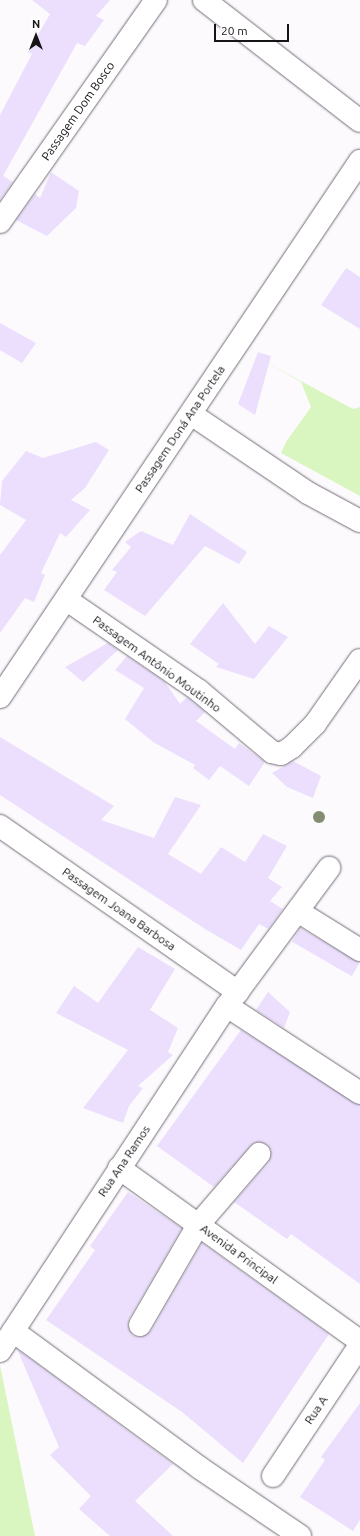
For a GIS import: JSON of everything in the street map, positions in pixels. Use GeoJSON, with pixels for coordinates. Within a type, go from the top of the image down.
{"type":"FeatureCollection","features":[{"type":"Feature","properties":{"kind":"street","name":"Passagem Dom Bosco"},"geometry":{"type":"LineString","coordinates":[[0,222],[156,0]]}},
{"type":"Feature","properties":{"kind":"street"},"geometry":{"type":"LineString","coordinates":[[204,0],[360,121]]}},
{"type":"Feature","properties":{"kind":"street","name":"Passagem Doná Ana Portela"},"geometry":{"type":"LineString","coordinates":[[0,697],[67,600],[360,161]]}},
{"type":"Feature","properties":{"kind":"street"},"geometry":{"type":"LineString","coordinates":[[190,414],[308,493],[360,521]]}},
{"type":"Feature","properties":{"kind":"street","name":"Passagem Antônio Moutinho"},"geometry":{"type":"LineString","coordinates":[[67,600],[198,690],[272,752],[281,754],[292,747],[315,724],[360,660]]}},
{"type":"Feature","properties":{"kind":"street","name":"Passagem Joana Barbosa"},"geometry":{"type":"LineString","coordinates":[[0,826],[360,1093]]}},
{"type":"Feature","properties":{"kind":"street","name":"Rua Ana Ramos"},"geometry":{"type":"LineString","coordinates":[[0,1351],[119,1168],[232,999],[299,912],[329,868]]}},
{"type":"Feature","properties":{"kind":"street"},"geometry":{"type":"LineString","coordinates":[[299,912],[360,950]]}},
{"type":"Feature","properties":{"kind":"street"},"geometry":{"type":"LineString","coordinates":[[140,1324],[198,1225],[259,1154]]}},
{"type":"Feature","properties":{"kind":"street","name":"Avenida Principal"},"geometry":{"type":"LineString","coordinates":[[119,1168],[360,1341]]}},
{"type":"Feature","properties":{"kind":"street"},"geometry":{"type":"LineString","coordinates":[[13,1331],[200,1468],[300,1536]]}},
{"type":"Feature","properties":{"kind":"street","name":"Rua A"},"geometry":{"type":"LineString","coordinates":[[273,1476],[360,1345]]}},
{"type":"Feature","properties":{"kind":"green space"},"geometry":{"type":"Polygon","coordinates":[[[256,357],[353,409],[360,407],[360,496],[281,453],[286,442],[311,407],[301,382],[256,357]]]}},
{"type":"Feature","properties":{"kind":"green space"},"geometry":{"type":"Polygon","coordinates":[[[0,1365],[35,1536],[0,1536],[0,1365]]]}},
{"type":"Feature","properties":{"kind":"building"},"geometry":{"type":"Polygon","coordinates":[[[32,0],[110,0],[96,16],[104,20],[85,46],[77,43],[3,176],[13,182],[0,200],[0,115],[32,54],[28,52],[50,14],[32,0]]]}},
{"type":"Feature","properties":{"kind":"building"},"geometry":{"type":"Polygon","coordinates":[[[51,172],[79,191],[76,208],[47,236],[16,220],[35,194],[40,198],[51,172]]]}},
{"type":"Feature","properties":{"kind":"building"},"geometry":{"type":"Polygon","coordinates":[[[346,268],[360,277],[360,329],[321,305],[346,268]]]}},
{"type":"Feature","properties":{"kind":"building"},"geometry":{"type":"Polygon","coordinates":[[[0,323],[36,343],[22,363],[0,350],[0,323]]]}},
{"type":"Feature","properties":{"kind":"building"},"geometry":{"type":"Polygon","coordinates":[[[258,352],[271,356],[255,415],[238,404],[258,352]]]}},
{"type":"Feature","properties":{"kind":"building"},"geometry":{"type":"Polygon","coordinates":[[[96,442],[109,450],[85,488],[71,500],[90,510],[66,537],[60,533],[41,573],[45,575],[34,602],[25,598],[0,633],[0,555],[26,520],[0,505],[2,481],[26,451],[43,458],[96,442]]]}},
{"type":"Feature","properties":{"kind":"building"},"geometry":{"type":"Polygon","coordinates":[[[190,514],[247,552],[239,564],[205,546],[145,616],[104,590],[117,572],[112,570],[131,547],[125,542],[141,531],[173,545],[190,514]]]}},
{"type":"Feature","properties":{"kind":"building"},"geometry":{"type":"Polygon","coordinates":[[[223,603],[255,644],[269,626],[288,637],[254,679],[216,667],[219,664],[190,644],[223,603]]]}},
{"type":"Feature","properties":{"kind":"building"},"geometry":{"type":"Polygon","coordinates":[[[108,643],[118,650],[83,682],[65,667],[108,643]]]}},
{"type":"Feature","properties":{"kind":"building"},"geometry":{"type":"Polygon","coordinates":[[[127,656],[165,682],[180,704],[187,697],[205,712],[196,721],[235,749],[239,743],[265,762],[249,786],[220,766],[209,780],[193,768],[195,765],[153,742],[125,719],[144,688],[115,670],[127,656]]]}},
{"type":"Feature","properties":{"kind":"building"},"geometry":{"type":"Polygon","coordinates":[[[0,737],[114,806],[101,820],[154,838],[175,797],[201,805],[168,854],[201,874],[221,847],[245,862],[263,834],[287,846],[268,878],[282,887],[270,901],[283,909],[268,929],[259,924],[241,950],[205,929],[0,795],[0,737]]]}},
{"type":"Feature","properties":{"kind":"building"},"geometry":{"type":"Polygon","coordinates":[[[293,761],[321,776],[313,798],[287,787],[272,773],[293,761]]]}},
{"type":"Feature","properties":{"kind":"building"},"geometry":{"type":"Polygon","coordinates":[[[300,928],[360,962],[352,976],[292,942],[300,928]]]}},
{"type":"Feature","properties":{"kind":"building"},"geometry":{"type":"Polygon","coordinates":[[[138,947],[175,969],[150,1010],[178,1028],[168,1052],[173,1055],[138,1086],[143,1088],[129,1106],[123,1123],[83,1108],[128,1050],[56,1013],[74,986],[98,1003],[138,947]]]}},
{"type":"Feature","properties":{"kind":"building"},"geometry":{"type":"Polygon","coordinates":[[[268,992],[290,1012],[284,1028],[256,1010],[268,992]]]}},
{"type":"Feature","properties":{"kind":"building"},"geometry":{"type":"Polygon","coordinates":[[[241,1030],[360,1105],[360,1284],[291,1234],[287,1239],[234,1202],[269,1162],[271,1150],[267,1144],[255,1142],[250,1146],[214,1187],[157,1146],[241,1030]]]}},
{"type":"Feature","properties":{"kind":"building"},"geometry":{"type":"Polygon","coordinates":[[[128,1192],[182,1228],[129,1319],[128,1325],[133,1336],[140,1337],[151,1331],[202,1243],[329,1334],[243,1463],[182,1412],[46,1320],[95,1250],[90,1246],[128,1192]]]}},
{"type":"Feature","properties":{"kind":"building"},"geometry":{"type":"Polygon","coordinates":[[[17,1349],[173,1464],[135,1501],[173,1536],[110,1536],[79,1509],[91,1496],[50,1455],[59,1447],[17,1349]]]}},
{"type":"Feature","properties":{"kind":"building"},"geometry":{"type":"Polygon","coordinates":[[[360,1403],[360,1520],[353,1531],[300,1497],[325,1460],[321,1457],[360,1403]]]}}]}
